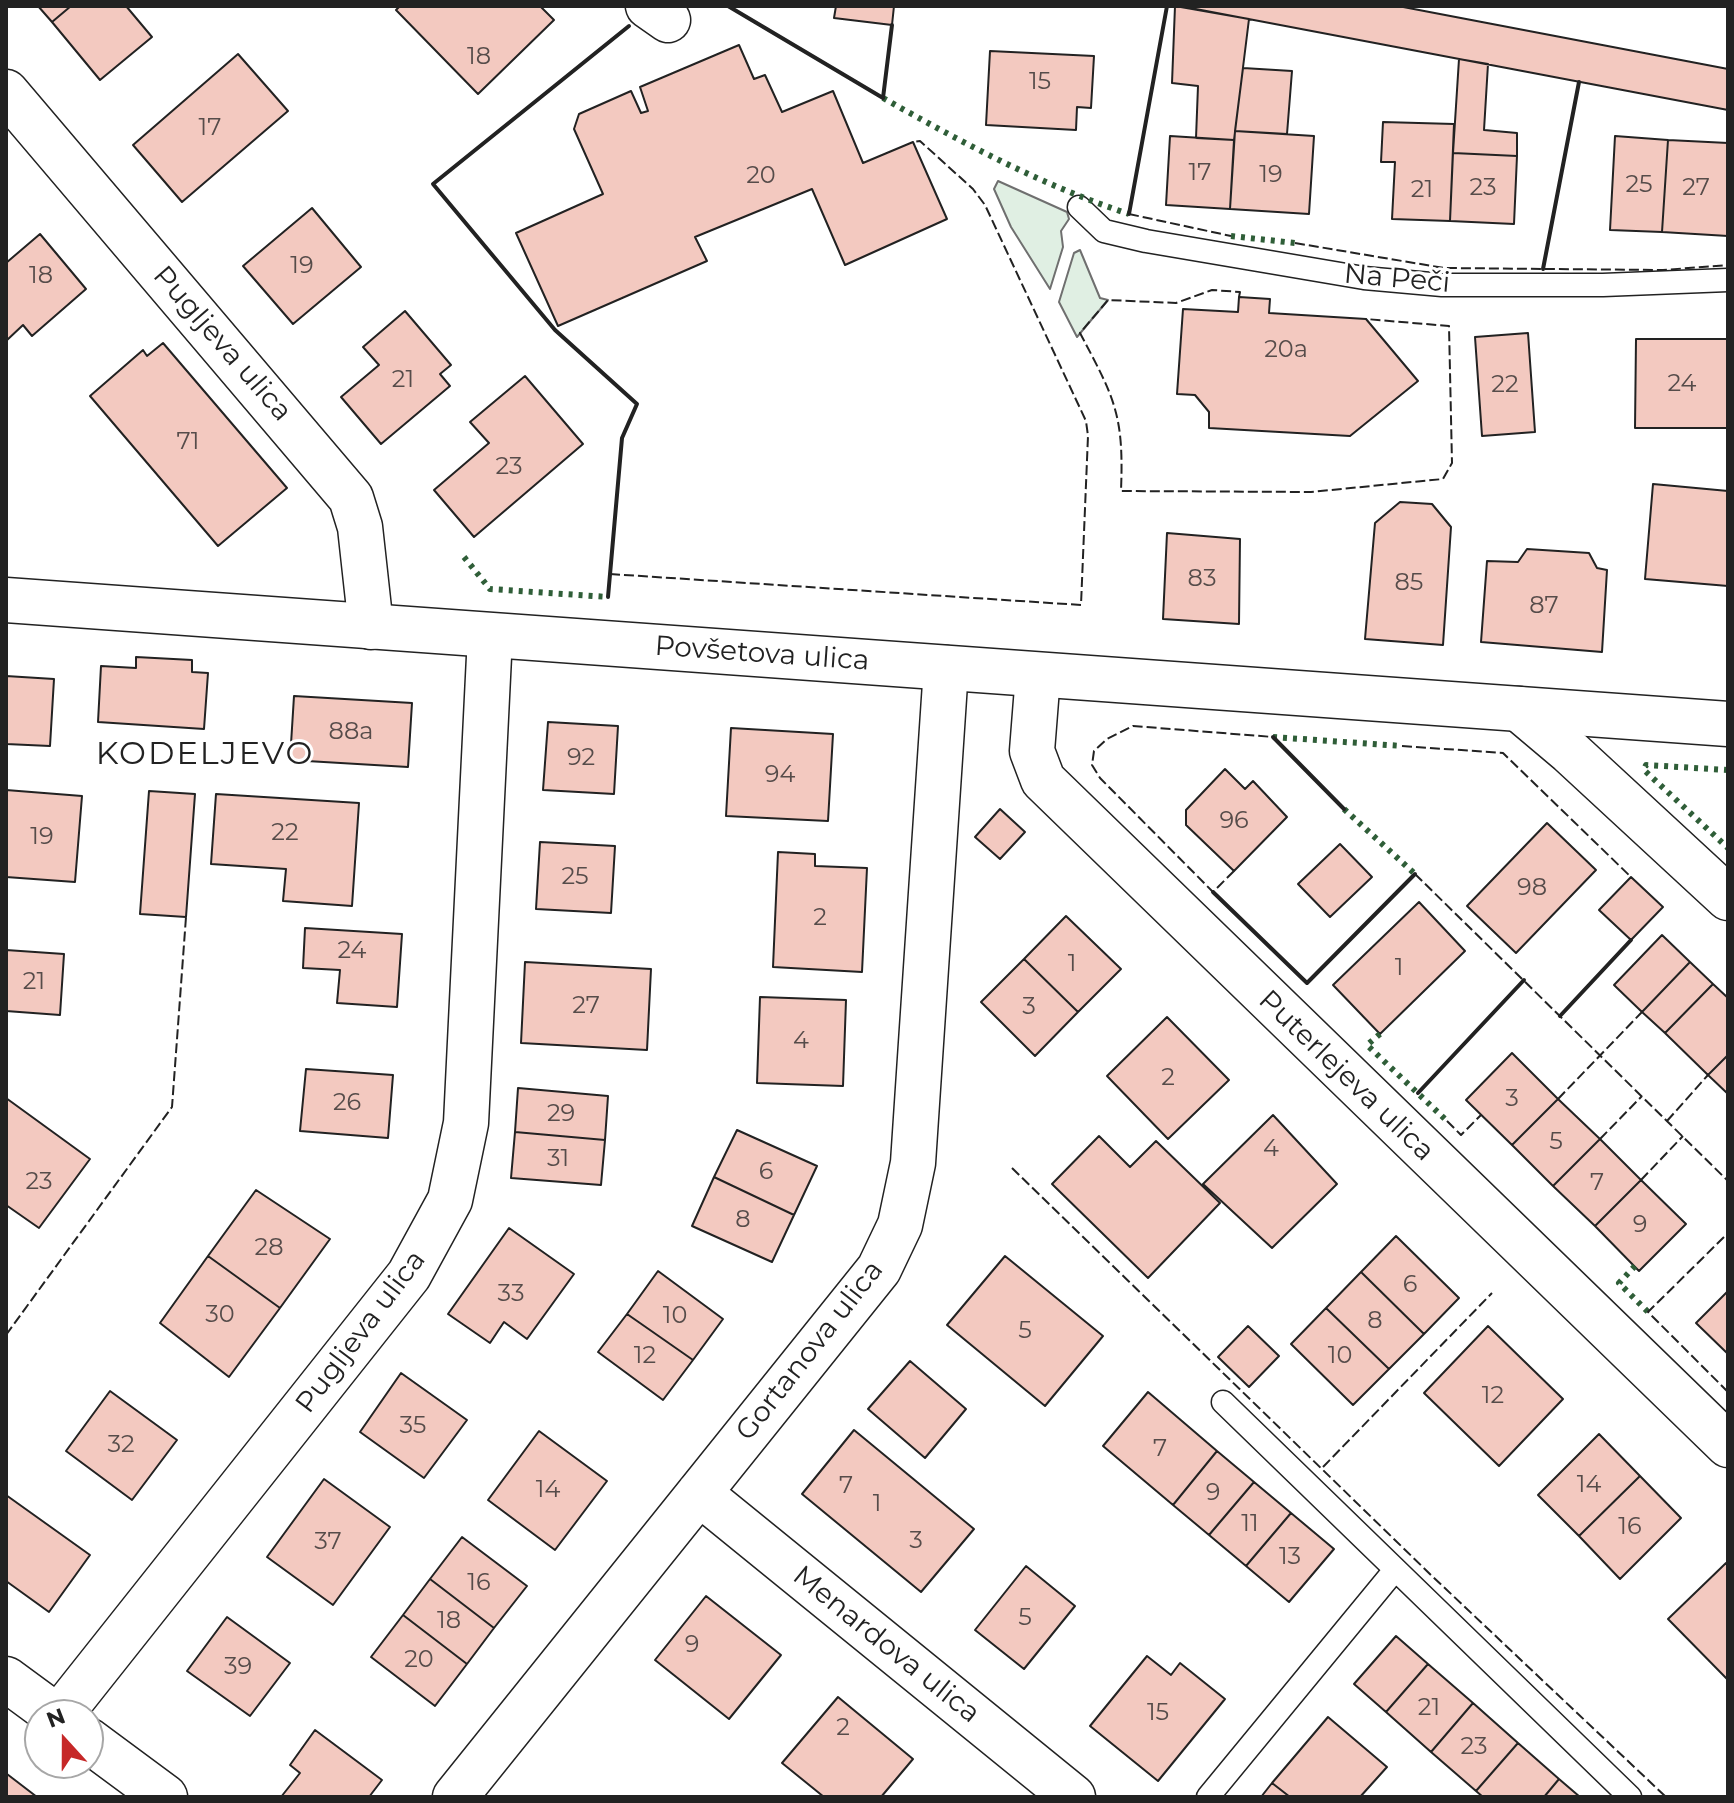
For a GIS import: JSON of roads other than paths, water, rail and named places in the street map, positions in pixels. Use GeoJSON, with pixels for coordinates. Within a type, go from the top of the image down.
{"type":"FeatureCollection","features":[{"type":"Feature","properties":{"kind":"street","name":"Pugljeva ulica"},"geometry":{"type":"LineString","coordinates":[[6,92],[351,498],[360,527],[371,627]]}},
{"type":"Feature","properties":{"kind":"street","name":"Povšetova ulica"},"geometry":{"type":"LineString","coordinates":[[6,600],[1728,724]]}},
{"type":"Feature","properties":{"kind":"street","name":"Pugljeva ulica"},"geometry":{"type":"LineString","coordinates":[[70,1699],[409,1275],[450,1200],[466,1123],[490,636]]}},
{"type":"Feature","properties":{"kind":"street","name":"Gortanova ulica"},"geometry":{"type":"LineString","coordinates":[[455,1797],[879,1269],[900,1225],[913,1163],[946,668]]}},
{"type":"Feature","properties":{"kind":"street","name":"Puterlejeva ulica"},"geometry":{"type":"LineString","coordinates":[[1038,675],[1032,751],[1043,780],[1728,1445]]}},
{"type":"Feature","properties":{"kind":"street"},"geometry":{"type":"LineString","coordinates":[[1519,709],[1728,898]]}},
{"type":"Feature","properties":{"kind":"street","name":"Menardova ulica"},"geometry":{"type":"LineString","coordinates":[[699,1493],[1073,1797]]}},
{"type":"Feature","properties":{"kind":"street"},"geometry":{"type":"LineString","coordinates":[[6,1679],[34,1699]]}},
{"type":"Feature","properties":{"kind":"street"},"geometry":{"type":"LineString","coordinates":[[104,1752],[165,1797]]}},
{"type":"Feature","properties":{"kind":"lane","name":"Na Peči"},"geometry":{"type":"LineString","coordinates":[[1079,207],[1104,231],[1364,278],[1442,285],[1603,285],[1728,280]]}},
{"type":"Feature","properties":{"kind":"lane"},"geometry":{"type":"LineString","coordinates":[[1223,1402],[1630,1797]]}},
{"type":"Feature","properties":{"kind":"lane"},"geometry":{"type":"LineString","coordinates":[[1208,1797],[1394,1571]]}},
{"type":"Feature","properties":{"kind":"district","name":"KODELJEVO"},"geometry":{"type":"Point","coordinates":[205,755]}}]}
